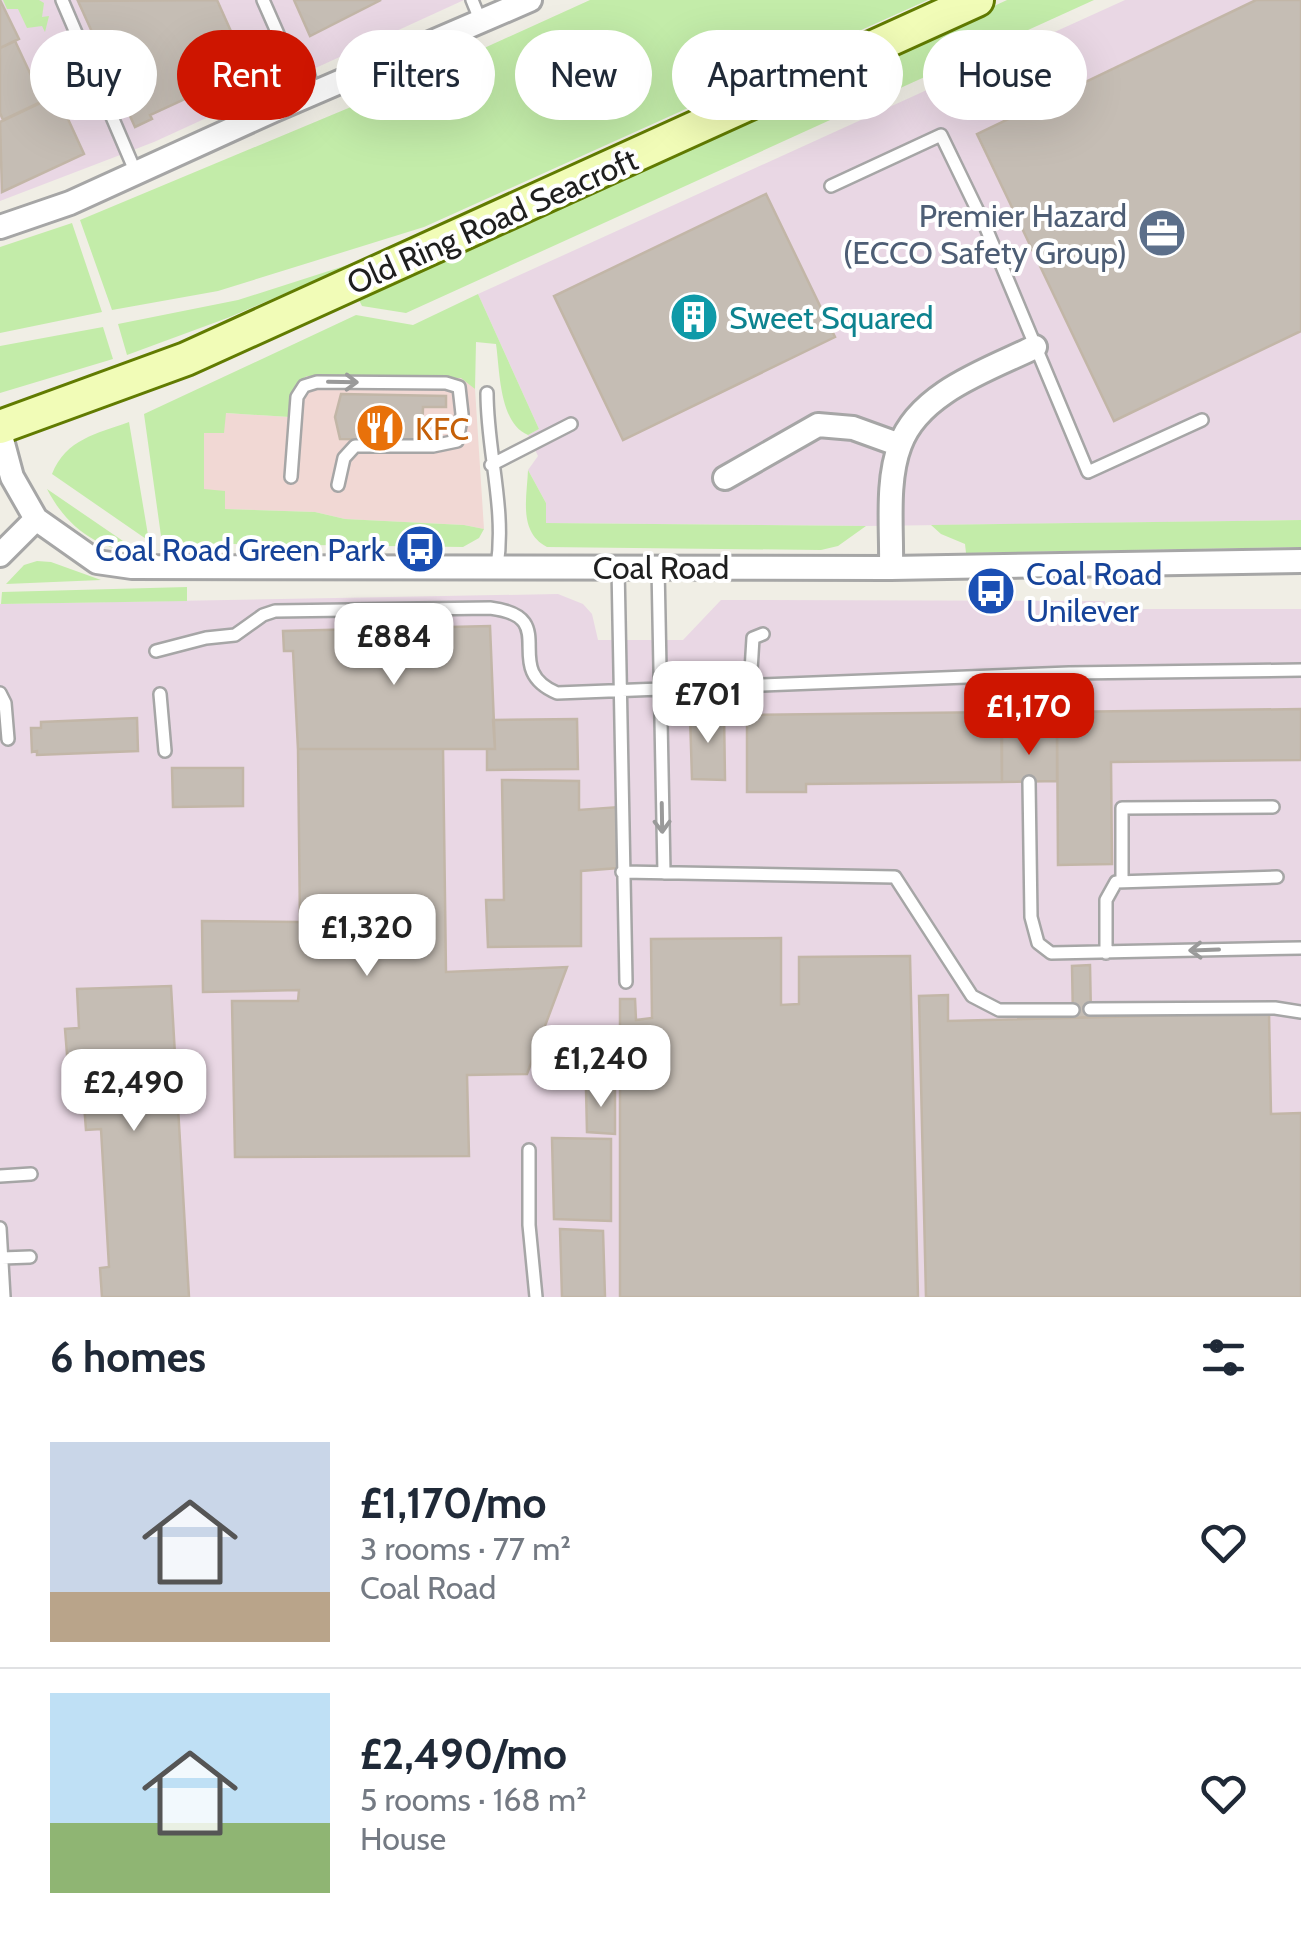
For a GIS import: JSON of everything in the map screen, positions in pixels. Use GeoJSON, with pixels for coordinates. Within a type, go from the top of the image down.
{"type":"FeatureCollection","features":[{"type":"Feature","properties":{"kind":"main road","name":"Old Ring Road Seacroft"},"geometry":{"type":"LineString","coordinates":[[0,429],[186,359],[977,0]]}},
{"type":"Feature","properties":{"kind":"street"},"geometry":{"type":"LineString","coordinates":[[316,92],[476,11],[530,0]]}},
{"type":"Feature","properties":{"kind":"street"},"geometry":{"type":"LineString","coordinates":[[0,227],[70,203],[254,120]]}},
{"type":"Feature","properties":{"kind":"street"},"geometry":{"type":"LineString","coordinates":[[891,568],[893,486],[900,445],[922,413],[950,390],[1035,347]]}},
{"type":"Feature","properties":{"kind":"street"},"geometry":{"type":"LineString","coordinates":[[725,478],[818,425],[854,428],[900,445]]}},
{"type":"Feature","properties":{"kind":"street","name":"Coal Road"},"geometry":{"type":"LineString","coordinates":[[0,429],[12,477],[26,507],[36,518],[97,562],[132,567],[891,568],[1301,561]]}},
{"type":"Feature","properties":{"kind":"street"},"geometry":{"type":"LineString","coordinates":[[0,555],[36,518]]}},
{"type":"Feature","properties":{"kind":"lane"},"geometry":{"type":"LineString","coordinates":[[62,0],[136,173]]}},
{"type":"Feature","properties":{"kind":"lane"},"geometry":{"type":"LineString","coordinates":[[263,0],[276,30]]}},
{"type":"Feature","properties":{"kind":"lane"},"geometry":{"type":"LineString","coordinates":[[831,186],[940,135],[986,228],[1088,472],[1202,420]]}},
{"type":"Feature","properties":{"kind":"lane"},"geometry":{"type":"LineString","coordinates":[[291,477],[298,396],[304,386],[317,382],[446,383],[459,387],[462,414],[457,441],[450,445],[356,446],[344,458],[338,484]]}},
{"type":"Feature","properties":{"kind":"lane"},"geometry":{"type":"LineString","coordinates":[[487,393],[491,465],[502,521],[498,566]]}},
{"type":"Feature","properties":{"kind":"lane"},"geometry":{"type":"LineString","coordinates":[[491,465],[571,424]]}},
{"type":"Feature","properties":{"kind":"lane"},"geometry":{"type":"LineString","coordinates":[[658,566],[664,873]]}},
{"type":"Feature","properties":{"kind":"lane"},"geometry":{"type":"LineString","coordinates":[[618,567],[626,982]]}},
{"type":"Feature","properties":{"kind":"lane"},"geometry":{"type":"LineString","coordinates":[[156,651],[206,638],[235,636],[274,611],[490,608],[509,610],[523,618],[530,634],[528,666],[542,687],[557,693],[1301,670]]}},
{"type":"Feature","properties":{"kind":"lane"},"geometry":{"type":"LineString","coordinates":[[750,687],[752,638],[763,634]]}},
{"type":"Feature","properties":{"kind":"lane"},"geometry":{"type":"LineString","coordinates":[[1022,676],[1029,735]]}},
{"type":"Feature","properties":{"kind":"lane"},"geometry":{"type":"LineString","coordinates":[[0,692],[6,703],[8,739]]}},
{"type":"Feature","properties":{"kind":"lane"},"geometry":{"type":"LineString","coordinates":[[160,694],[165,751]]}},
{"type":"Feature","properties":{"kind":"lane"},"geometry":{"type":"LineString","coordinates":[[1029,782],[1032,917],[1038,943],[1051,952],[1301,948]]}},
{"type":"Feature","properties":{"kind":"lane"},"geometry":{"type":"LineString","coordinates":[[1122,880],[1122,808],[1273,808]]}},
{"type":"Feature","properties":{"kind":"lane"},"geometry":{"type":"LineString","coordinates":[[622,872],[895,877],[972,996],[999,1010],[1073,1010]]}},
{"type":"Feature","properties":{"kind":"lane"},"geometry":{"type":"LineString","coordinates":[[1106,953],[1106,900],[1111,887],[1122,880],[1277,877]]}},
{"type":"Feature","properties":{"kind":"lane"},"geometry":{"type":"LineString","coordinates":[[1090,1009],[1275,1008],[1301,1012]]}},
{"type":"Feature","properties":{"kind":"lane"},"geometry":{"type":"LineString","coordinates":[[529,1150],[529,1225],[536,1297]]}},
{"type":"Feature","properties":{"kind":"lane"},"geometry":{"type":"LineString","coordinates":[[0,1176],[31,1174]]}},
{"type":"Feature","properties":{"kind":"lane"},"geometry":{"type":"LineString","coordinates":[[0,1228],[4,1297]]}},
{"type":"Feature","properties":{"kind":"lane"},"geometry":{"type":"LineString","coordinates":[[2,1258],[30,1257]]}},
{"type":"Feature","properties":{"kind":"shaded area"},"geometry":{"type":"Polygon","coordinates":[[[0,0],[464,0],[399,30],[336,30],[336,59],[316,68],[316,30],[177,30],[177,120],[202,120],[0,201],[0,0]]]}},
{"type":"Feature","properties":{"kind":"shaded area"},"geometry":{"type":"Polygon","coordinates":[[[1125,0],[1301,0],[1301,520],[866,526],[545,523],[546,503],[528,470],[538,456],[528,435],[539,429],[478,294],[861,120],[903,120],[903,101],[923,92],[923,120],[1087,120],[1087,30],[1059,30],[1125,0]]]}},
{"type":"Feature","properties":{"kind":"shaded area"},"geometry":{"type":"Polygon","coordinates":[[[307,376],[461,378],[471,384],[475,389],[484,529],[345,519],[315,512],[225,509],[204,490],[204,433],[225,413],[289,417],[294,386],[307,376]]]}},
{"type":"Feature","properties":{"kind":"shaded area"},"geometry":{"type":"Polygon","coordinates":[[[558,594],[583,604],[592,614],[598,640],[683,640],[721,600],[1105,601],[1105,609],[1301,609],[1301,1297],[0,1297],[0,604],[558,594]]]}},
{"type":"Feature","properties":{"kind":"green space"},"geometry":{"type":"Polygon","coordinates":[[[3,0],[39,0],[44,3],[42,17],[49,16],[46,30],[42,26],[27,28],[18,9],[7,9],[3,0]]]}},
{"type":"Feature","properties":{"kind":"green space"},"geometry":{"type":"Polygon","coordinates":[[[590,0],[928,0],[861,30],[672,30],[672,115],[424,227],[218,291],[112,310],[80,220],[336,113],[336,120],[495,120],[495,43],[515,34],[515,120],[652,120],[652,30],[524,30],[590,0]]]}},
{"type":"Feature","properties":{"kind":"green space"},"geometry":{"type":"Polygon","coordinates":[[[1007,0],[1094,0],[1028,30],[942,30],[1007,0]]]}},
{"type":"Feature","properties":{"kind":"green space"},"geometry":{"type":"Polygon","coordinates":[[[923,39],[923,78],[903,87],[903,48],[923,39]]]}},
{"type":"Feature","properties":{"kind":"green space"},"geometry":{"type":"Polygon","coordinates":[[[748,120],[830,120],[406,313],[362,306],[359,300],[748,120]]]}},
{"type":"Feature","properties":{"kind":"green space"},"geometry":{"type":"Polygon","coordinates":[[[72,223],[102,312],[0,333],[0,247],[72,223]]]}},
{"type":"Feature","properties":{"kind":"green space"},"geometry":{"type":"Polygon","coordinates":[[[363,260],[230,317],[127,355],[118,324],[238,300],[363,260]]]}},
{"type":"Feature","properties":{"kind":"green space"},"geometry":{"type":"Polygon","coordinates":[[[478,294],[539,429],[528,435],[511,420],[503,395],[496,344],[476,342],[475,389],[461,378],[307,376],[294,388],[290,417],[226,413],[224,433],[204,433],[204,489],[225,491],[225,509],[315,512],[345,519],[464,525],[484,529],[479,538],[463,547],[162,543],[144,414],[356,315],[413,325],[478,294]]]}},
{"type":"Feature","properties":{"kind":"green space"},"geometry":{"type":"Polygon","coordinates":[[[103,327],[113,359],[0,393],[0,346],[103,327]]]}},
{"type":"Feature","properties":{"kind":"green space"},"geometry":{"type":"Polygon","coordinates":[[[129,422],[149,541],[52,474],[74,445],[129,422]]]}},
{"type":"Feature","properties":{"kind":"green space"},"geometry":{"type":"Polygon","coordinates":[[[528,470],[546,503],[546,523],[866,526],[838,546],[821,550],[547,547],[528,523],[528,470]]]}},
{"type":"Feature","properties":{"kind":"green space"},"geometry":{"type":"Polygon","coordinates":[[[47,489],[142,554],[112,547],[86,535],[65,515],[47,489]]]}},
{"type":"Feature","properties":{"kind":"green space"},"geometry":{"type":"Polygon","coordinates":[[[1301,520],[1301,547],[966,553],[965,544],[931,525],[1301,520]]]}},
{"type":"Feature","properties":{"kind":"green space"},"geometry":{"type":"Polygon","coordinates":[[[51,562],[101,580],[6,584],[24,565],[51,562]]]}},
{"type":"Feature","properties":{"kind":"green space"},"geometry":{"type":"Polygon","coordinates":[[[187,587],[187,601],[1,604],[2,592],[187,587]]]}},
{"type":"Feature","properties":{"kind":"building"},"geometry":{"type":"Polygon","coordinates":[[[0,0],[19,39],[0,48],[0,0]]]}},
{"type":"Feature","properties":{"kind":"building"},"geometry":{"type":"Polygon","coordinates":[[[217,0],[230,30],[177,30],[177,103],[157,112],[157,30],[91,30],[78,1],[217,0]]]}},
{"type":"Feature","properties":{"kind":"building"},"geometry":{"type":"Polygon","coordinates":[[[294,0],[381,0],[316,33],[307,30],[294,0]]]}},
{"type":"Feature","properties":{"kind":"building","name":"Premier Hazard (ECCO Safety Group)"},"geometry":{"type":"Polygon","coordinates":[[[1256,0],[1301,0],[1301,331],[1114,421],[977,134],[1006,120],[1087,120],[1087,81],[1256,0]]]}},
{"type":"Feature","properties":{"kind":"building"},"geometry":{"type":"Polygon","coordinates":[[[15,41],[30,73],[30,107],[3,120],[0,113],[0,48],[15,41]]]}},
{"type":"Feature","properties":{"kind":"building"},"geometry":{"type":"Polygon","coordinates":[[[30,108],[30,120],[68,120],[84,154],[2,192],[0,122],[30,108]]]}},
{"type":"Feature","properties":{"kind":"building"},"geometry":{"type":"Polygon","coordinates":[[[132,120],[150,120],[135,127],[132,120]]]}},
{"type":"Feature","properties":{"kind":"building","name":"Sweet Squared"},"geometry":{"type":"Polygon","coordinates":[[[766,194],[835,337],[623,440],[554,296],[766,194]]]}},
{"type":"Feature","properties":{"kind":"building","name":"KFC"},"geometry":{"type":"Polygon","coordinates":[[[341,394],[446,396],[446,407],[423,407],[422,440],[340,439],[335,417],[341,394]]]}},
{"type":"Feature","properties":{"kind":"building"},"geometry":{"type":"Polygon","coordinates":[[[490,626],[495,749],[298,749],[293,651],[284,651],[283,631],[490,626]]]}},
{"type":"Feature","properties":{"kind":"building"},"geometry":{"type":"Polygon","coordinates":[[[1301,709],[1301,760],[1111,762],[1112,864],[1058,865],[1057,712],[1301,709]]]}},
{"type":"Feature","properties":{"kind":"building"},"geometry":{"type":"Polygon","coordinates":[[[724,712],[725,780],[692,779],[690,715],[724,712]]]}},
{"type":"Feature","properties":{"kind":"building"},"geometry":{"type":"Polygon","coordinates":[[[1001,712],[1002,782],[806,784],[806,792],[747,792],[747,715],[1001,712]]]}},
{"type":"Feature","properties":{"kind":"building"},"geometry":{"type":"Polygon","coordinates":[[[137,718],[138,751],[37,755],[37,751],[32,752],[31,728],[41,728],[41,722],[137,718]]]}},
{"type":"Feature","properties":{"kind":"building"},"geometry":{"type":"Polygon","coordinates":[[[577,719],[578,769],[487,770],[487,749],[495,749],[493,720],[577,719]]]}},
{"type":"Feature","properties":{"kind":"building"},"geometry":{"type":"Polygon","coordinates":[[[1002,735],[1057,735],[1057,781],[1002,782],[1002,735]]]}},
{"type":"Feature","properties":{"kind":"building"},"geometry":{"type":"Polygon","coordinates":[[[298,749],[443,749],[446,972],[567,967],[527,1074],[467,1075],[469,1156],[235,1157],[232,1001],[298,1001],[299,990],[203,992],[202,921],[300,922],[298,749]]]}},
{"type":"Feature","properties":{"kind":"building"},"geometry":{"type":"Polygon","coordinates":[[[172,768],[243,768],[243,806],[173,807],[172,768]]]}},
{"type":"Feature","properties":{"kind":"building"},"geometry":{"type":"Polygon","coordinates":[[[502,780],[579,781],[579,810],[619,807],[618,868],[581,871],[581,946],[488,947],[486,900],[504,900],[502,780]]]}},
{"type":"Feature","properties":{"kind":"building"},"geometry":{"type":"Polygon","coordinates":[[[781,938],[781,1005],[799,1004],[799,957],[910,956],[918,1297],[620,1297],[620,999],[635,999],[636,1020],[652,1018],[651,939],[781,938]]]}},
{"type":"Feature","properties":{"kind":"building"},"geometry":{"type":"Polygon","coordinates":[[[1090,965],[1091,1017],[1073,1018],[1072,966],[1090,965]]]}},
{"type":"Feature","properties":{"kind":"building"},"geometry":{"type":"Polygon","coordinates":[[[171,986],[189,1297],[102,1297],[100,1268],[109,1267],[101,1129],[86,1130],[84,1104],[71,1105],[65,1029],[79,1028],[77,989],[171,986]]]}},
{"type":"Feature","properties":{"kind":"building"},"geometry":{"type":"Polygon","coordinates":[[[948,995],[948,1021],[1269,1013],[1271,1114],[1301,1113],[1301,1297],[926,1297],[919,996],[948,995]]]}},
{"type":"Feature","properties":{"kind":"building"},"geometry":{"type":"Polygon","coordinates":[[[586,1088],[615,1088],[615,1134],[587,1132],[586,1088]]]}},
{"type":"Feature","properties":{"kind":"building"},"geometry":{"type":"Polygon","coordinates":[[[552,1138],[611,1139],[611,1221],[554,1219],[552,1138]]]}},
{"type":"Feature","properties":{"kind":"building"},"geometry":{"type":"Polygon","coordinates":[[[560,1229],[603,1231],[605,1297],[562,1297],[560,1229]]]}},
{"type":"Feature","properties":{"kind":"place","name":"Premier Hazard (ECCO Safety Group)"},"geometry":{"type":"Point","coordinates":[1162,233]}},
{"type":"Feature","properties":{"kind":"place","name":"Sweet Squared"},"geometry":{"type":"Point","coordinates":[694,317]}},
{"type":"Feature","properties":{"kind":"place","name":"KFC"},"geometry":{"type":"Point","coordinates":[380,428]}},
{"type":"Feature","properties":{"kind":"place","name":"Coal Road Green Park"},"geometry":{"type":"Point","coordinates":[420,549]}},
{"type":"Feature","properties":{"kind":"place","name":"Coal Road Unilever"},"geometry":{"type":"Point","coordinates":[991,591]}}]}
